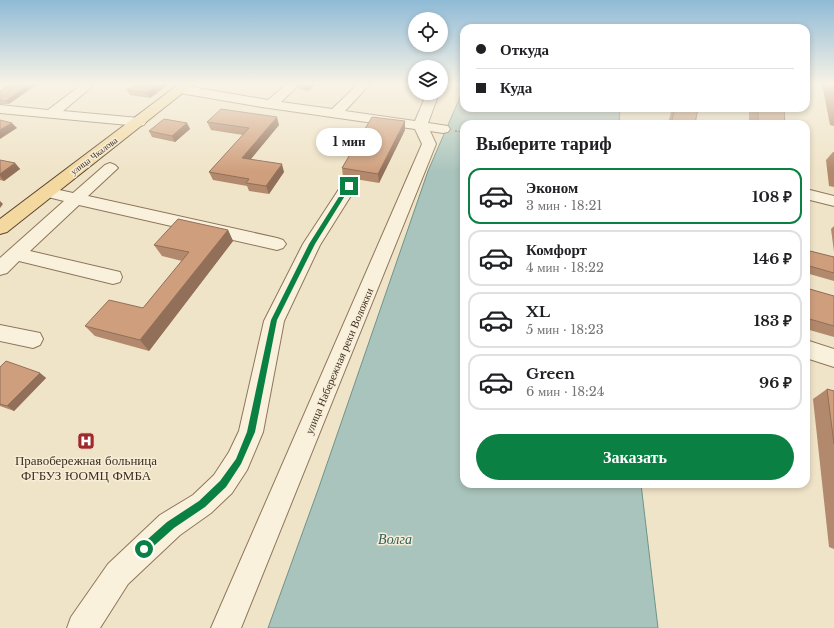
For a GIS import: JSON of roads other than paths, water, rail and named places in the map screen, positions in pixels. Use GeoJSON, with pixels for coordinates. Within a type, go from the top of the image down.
{"type":"FeatureCollection","features":[{"type":"Feature","properties":{"kind":"main road","name":"улица Чкалова"},"geometry":{"type":"LineString","coordinates":[[0,228],[150,113]]}},
{"type":"Feature","properties":{"kind":"street"},"geometry":{"type":"LineString","coordinates":[[44,113],[139,122]]}},
{"type":"Feature","properties":{"kind":"street"},"geometry":{"type":"LineString","coordinates":[[338,113],[443,129]]}},
{"type":"Feature","properties":{"kind":"street"},"geometry":{"type":"LineString","coordinates":[[420,125],[425,113]]}},
{"type":"Feature","properties":{"kind":"street","name":"улица Набережная реки Воложки"},"geometry":{"type":"LineString","coordinates":[[226,628],[429,144],[420,125]]}},
{"type":"Feature","properties":{"kind":"street"},"geometry":{"type":"LineString","coordinates":[[0,268],[110,168]]}},
{"type":"Feature","properties":{"kind":"street"},"geometry":{"type":"LineString","coordinates":[[82,628],[118,574],[170,525],[202,504],[223,484],[238,461],[251,432],[274,320],[312,244],[349,186]]}},
{"type":"Feature","properties":{"kind":"street"},"geometry":{"type":"LineString","coordinates":[[46,192],[277,244]]}},
{"type":"Feature","properties":{"kind":"street"},"geometry":{"type":"LineString","coordinates":[[810,195],[834,201]]}},
{"type":"Feature","properties":{"kind":"street"},"geometry":{"type":"LineString","coordinates":[[16,254],[113,277]]}},
{"type":"Feature","properties":{"kind":"street"},"geometry":{"type":"LineString","coordinates":[[0,333],[33,339]]}},
{"type":"Feature","properties":{"kind":"street"},"geometry":{"type":"LineString","coordinates":[[810,350],[834,358]]}},
{"type":"Feature","properties":{"kind":"water","name":"Волга"},"geometry":{"type":"Polygon","coordinates":[[[453,113],[620,113],[619,120],[460,120],[460,488],[641,488],[658,628],[268,628],[319,487],[428,171],[453,113]]]}},
{"type":"Feature","properties":{"kind":"place","name":"Правобережная больница ФГБУЗ ЮОМЦ ФМБА"},"geometry":{"type":"Point","coordinates":[86,441]}}]}
